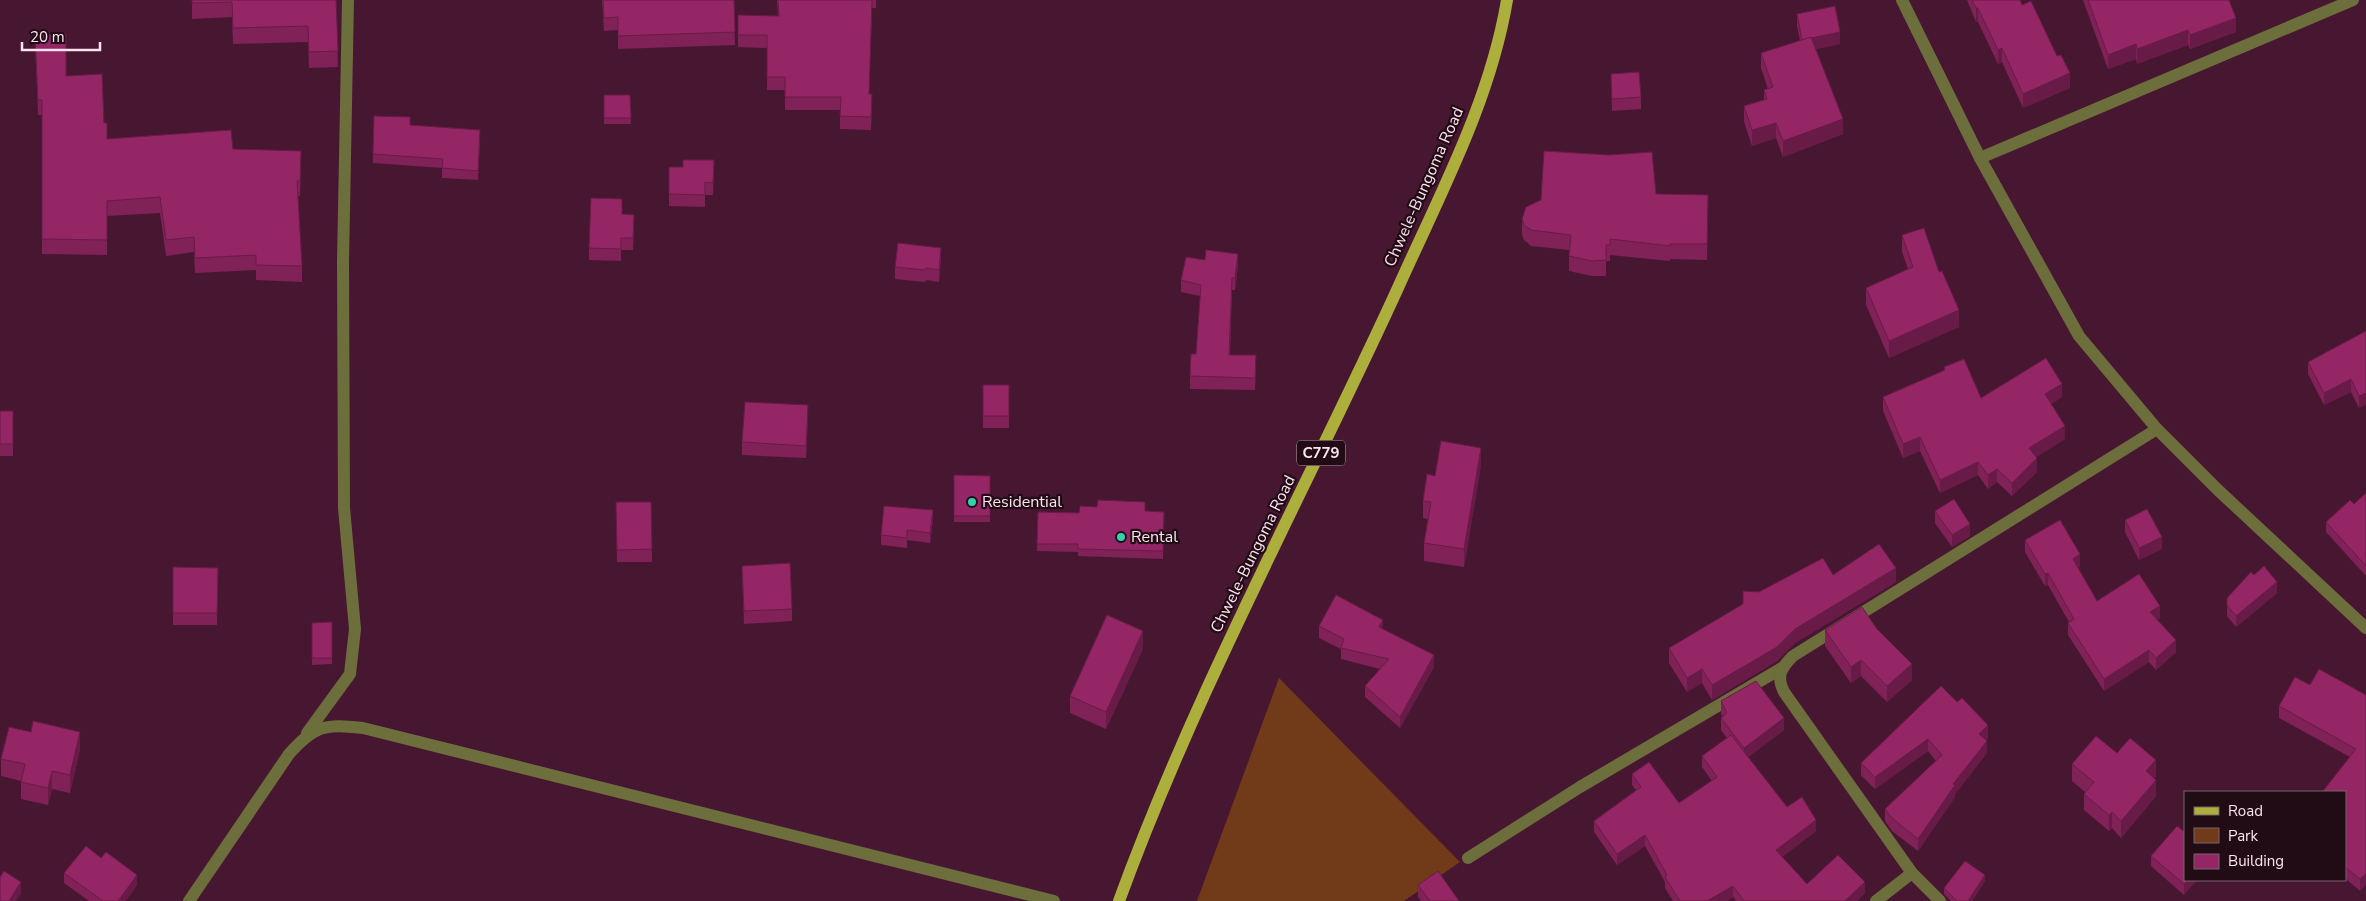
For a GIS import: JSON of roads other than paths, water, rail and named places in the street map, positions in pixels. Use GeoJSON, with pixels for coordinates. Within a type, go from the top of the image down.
{"type":"FeatureCollection","features":[{"type":"Feature","properties":{"kind":"main road","name":"Chwele-Bungoma Road"},"geometry":{"type":"LineString","coordinates":[[1119,901],[1147,825],[1209,681],[1348,398],[1472,123],[1502,32],[1507,0]]}},
{"type":"Feature","properties":{"kind":"street"},"geometry":{"type":"LineString","coordinates":[[189,901],[289,754],[306,735],[350,674],[355,629],[344,498],[343,262],[348,0]]}},
{"type":"Feature","properties":{"kind":"street"},"geometry":{"type":"LineString","coordinates":[[1902,0],[1980,158],[2079,336],[2157,429],[2218,490],[2366,628]]}},
{"type":"Feature","properties":{"kind":"street"},"geometry":{"type":"LineString","coordinates":[[1980,158],[2353,0]]}},
{"type":"Feature","properties":{"kind":"street"},"geometry":{"type":"LineString","coordinates":[[1468,858],[1580,787],[1782,668],[1792,656],[2157,429]]}},
{"type":"Feature","properties":{"kind":"street"},"geometry":{"type":"LineString","coordinates":[[1782,668],[1780,684],[1784,692],[1912,873],[1940,901]]}},
{"type":"Feature","properties":{"kind":"street"},"geometry":{"type":"LineString","coordinates":[[306,735],[321,728],[338,725],[363,728],[1054,901]]}},
{"type":"Feature","properties":{"kind":"street"},"geometry":{"type":"LineString","coordinates":[[1876,901],[1912,873]]}},
{"type":"Feature","properties":{"kind":"place","name":"Residential"},"geometry":{"type":"Point","coordinates":[972,502]}},
{"type":"Feature","properties":{"kind":"place","name":"Rental"},"geometry":{"type":"Point","coordinates":[1121,537]}}]}
